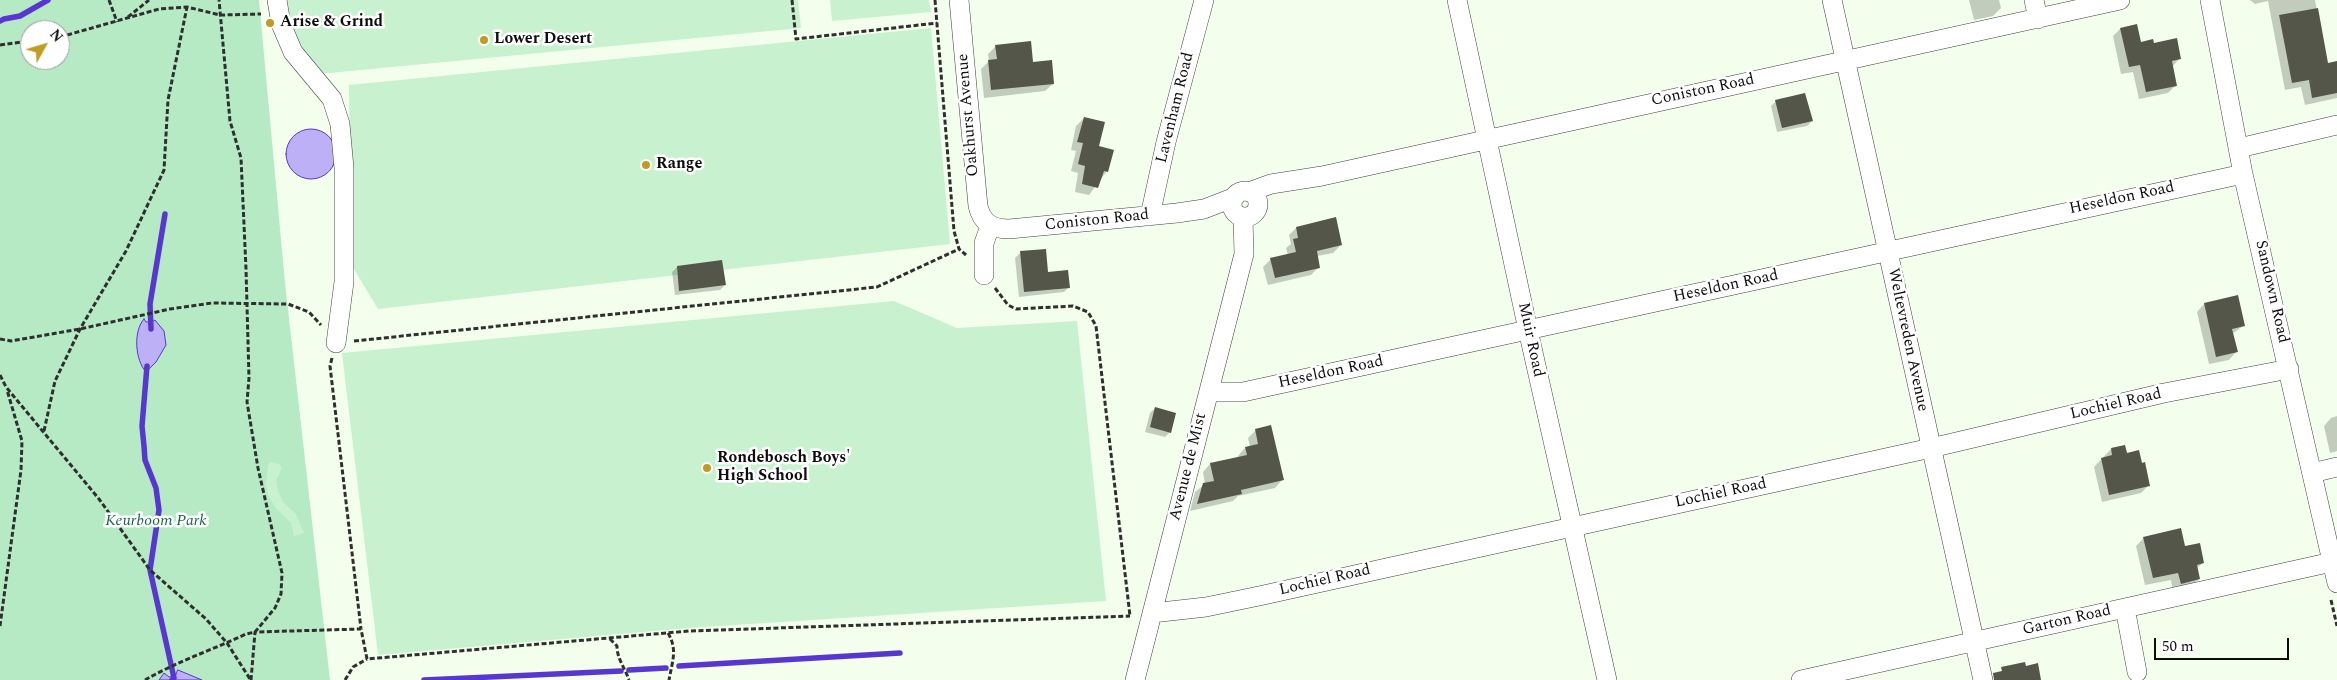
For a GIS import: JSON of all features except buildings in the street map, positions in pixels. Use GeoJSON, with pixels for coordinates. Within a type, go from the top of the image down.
{"type":"FeatureCollection","features":[{"type":"Feature","properties":{"kind":"street","name":"Oakhurst Avenue"},"geometry":{"type":"LineString","coordinates":[[959,0],[978,206],[983,219],[990,226]]}},
{"type":"Feature","properties":{"kind":"street","name":"Lavenham Road"},"geometry":{"type":"LineString","coordinates":[[1150,216],[1166,142],[1204,0]]}},
{"type":"Feature","properties":{"kind":"street","name":"Muir Road"},"geometry":{"type":"LineString","coordinates":[[1457,0],[1528,330],[1607,680]]}},
{"type":"Feature","properties":{"kind":"street","name":"Weltevreden Avenue"},"geometry":{"type":"LineString","coordinates":[[1832,0],[1983,680]]}},
{"type":"Feature","properties":{"kind":"street"},"geometry":{"type":"LineString","coordinates":[[2034,0],[2038,18]]}},
{"type":"Feature","properties":{"kind":"street","name":"Coniston Road"},"geometry":{"type":"LineString","coordinates":[[990,226],[1009,230],[1246,205],[1264,186],[1286,183],[2120,0]]}},
{"type":"Feature","properties":{"kind":"street","name":"Sandown Road"},"geometry":{"type":"LineString","coordinates":[[2210,0],[2243,174],[2337,583]]}},
{"type":"Feature","properties":{"kind":"street"},"geometry":{"type":"LineString","coordinates":[[278,7],[292,52],[332,99],[340,124],[344,168],[344,282],[336,343]]}},
{"type":"Feature","properties":{"kind":"street"},"geometry":{"type":"LineString","coordinates":[[2239,148],[2337,125]]}},
{"type":"Feature","properties":{"kind":"street","name":"Heseldon Road"},"geometry":{"type":"LineString","coordinates":[[1209,392],[1244,392],[2243,174]]}},
{"type":"Feature","properties":{"kind":"street","name":"Avenue de Mist"},"geometry":{"type":"LineString","coordinates":[[1135,680],[1244,254],[1253,237],[1246,205]]}},
{"type":"Feature","properties":{"kind":"street"},"geometry":{"type":"LineString","coordinates":[[984,275],[984,243],[990,226]]}},
{"type":"Feature","properties":{"kind":"street","name":"Lochiel Road"},"geometry":{"type":"LineString","coordinates":[[1152,613],[1206,607],[1931,448],[2164,393],[2289,369]]}},
{"type":"Feature","properties":{"kind":"street"},"geometry":{"type":"LineString","coordinates":[[2312,473],[2337,467]]}},
{"type":"Feature","properties":{"kind":"street","name":"Garton Road"},"geometry":{"type":"LineString","coordinates":[[1801,680],[2332,562]]}},
{"type":"Feature","properties":{"kind":"street"},"geometry":{"type":"LineString","coordinates":[[2125,608],[2137,672]]}},
{"type":"Feature","properties":{"kind":"path"},"geometry":{"type":"LineString","coordinates":[[109,0],[116,22]]}},
{"type":"Feature","properties":{"kind":"path"},"geometry":{"type":"LineString","coordinates":[[125,20],[149,0]]}},
{"type":"Feature","properties":{"kind":"path"},"geometry":{"type":"LineString","coordinates":[[219,0],[230,121],[241,158],[247,304],[247,402],[258,468],[282,574],[279,601],[271,614],[255,632],[251,680]]}},
{"type":"Feature","properties":{"kind":"path"},"geometry":{"type":"LineString","coordinates":[[792,0],[796,39],[937,23]]}},
{"type":"Feature","properties":{"kind":"path"},"geometry":{"type":"LineString","coordinates":[[935,0],[954,231],[960,249],[1008,305],[1016,309],[1073,306],[1088,312],[1096,326],[1131,621]]}},
{"type":"Feature","properties":{"kind":"path"},"geometry":{"type":"LineString","coordinates":[[70,34],[159,9],[187,6],[220,15],[278,7]]}},
{"type":"Feature","properties":{"kind":"path"},"geometry":{"type":"LineString","coordinates":[[44,431],[55,380],[80,329],[126,251],[164,170],[168,100],[187,6]]}},
{"type":"Feature","properties":{"kind":"path"},"geometry":{"type":"LineString","coordinates":[[0,45],[20,42]]}},
{"type":"Feature","properties":{"kind":"path"},"geometry":{"type":"LineString","coordinates":[[395,338],[877,287],[960,249]]}},
{"type":"Feature","properties":{"kind":"path"},"geometry":{"type":"LineString","coordinates":[[0,339],[11,341],[80,329],[144,314],[212,303],[247,304]]}},
{"type":"Feature","properties":{"kind":"path"},"geometry":{"type":"LineString","coordinates":[[336,343],[330,366],[361,629],[367,659]]}},
{"type":"Feature","properties":{"kind":"path"},"geometry":{"type":"LineString","coordinates":[[0,375],[6,387],[22,441],[22,461],[0,626]]}},
{"type":"Feature","properties":{"kind":"path"},"geometry":{"type":"LineString","coordinates":[[6,387],[99,499],[150,570],[206,619],[227,643],[251,680]]}},
{"type":"Feature","properties":{"kind":"path"},"geometry":{"type":"LineString","coordinates":[[345,680],[353,667],[367,659],[668,633],[1130,616]]}},
{"type":"Feature","properties":{"kind":"path"},"geometry":{"type":"LineString","coordinates":[[144,680],[162,669],[178,665],[255,632],[361,629]]}},
{"type":"Feature","properties":{"kind":"path"},"geometry":{"type":"LineString","coordinates":[[668,633],[674,643],[675,653],[669,680]]}},
{"type":"Feature","properties":{"kind":"path"},"geometry":{"type":"LineString","coordinates":[[609,638],[617,646],[617,657],[629,680]]}},
{"type":"Feature","properties":{"kind":"green space","name":"Keurboom Park"},"geometry":{"type":"Polygon","coordinates":[[[0,0],[259,0],[285,283],[330,680],[0,680],[0,0]]]}},
{"type":"Feature","properties":{"kind":"green space","name":"Lower Desert"},"geometry":{"type":"Polygon","coordinates":[[[283,0],[798,0],[801,28],[319,74],[298,50],[283,0]]]}},
{"type":"Feature","properties":{"kind":"green space"},"geometry":{"type":"Polygon","coordinates":[[[830,0],[929,0],[931,12],[832,21],[830,0]]]}},
{"type":"Feature","properties":{"kind":"green space","name":"Range"},"geometry":{"type":"Polygon","coordinates":[[[931,28],[950,244],[378,309],[351,264],[349,85],[931,28]]]}},
{"type":"Feature","properties":{"kind":"green space"},"geometry":{"type":"Polygon","coordinates":[[[894,301],[957,328],[1077,321],[1106,601],[689,628],[378,655],[342,353],[894,301]]]}},
{"type":"Feature","properties":{"kind":"green space"},"geometry":{"type":"Polygon","coordinates":[[[271,462],[279,464],[282,468],[276,480],[278,491],[283,502],[296,514],[304,533],[294,536],[291,523],[275,507],[268,495],[266,485],[268,465],[271,462]]]}},
{"type":"Feature","properties":{"kind":"shaded area"},"geometry":{"type":"Polygon","coordinates":[[[306,129],[316,129],[329,136],[336,149],[336,159],[329,172],[316,179],[306,179],[297,175],[290,168],[286,159],[286,149],[290,140],[297,133],[306,129]]]}},
{"type":"Feature","properties":{"kind":"shaded area"},"geometry":{"type":"Polygon","coordinates":[[[144,319],[146,322],[155,320],[164,331],[166,345],[156,362],[146,372],[142,367],[137,346],[138,331],[144,319]]]}},
{"type":"Feature","properties":{"kind":"shaded area"},"geometry":{"type":"Polygon","coordinates":[[[178,670],[202,680],[159,680],[164,673],[169,677],[175,676],[178,670]]]}},
{"type":"Feature","properties":{"kind":"waterway"},"geometry":{"type":"LineString","coordinates":[[0,21],[20,16],[48,0]]}},
{"type":"Feature","properties":{"kind":"waterway"},"geometry":{"type":"LineString","coordinates":[[151,329],[150,304],[165,214]]}},
{"type":"Feature","properties":{"kind":"waterway"},"geometry":{"type":"LineString","coordinates":[[147,366],[142,426],[145,460],[156,488],[159,510],[150,570],[174,678],[172,680]]}},
{"type":"Feature","properties":{"kind":"waterway"},"geometry":{"type":"LineString","coordinates":[[679,666],[900,653]]}},
{"type":"Feature","properties":{"kind":"waterway"},"geometry":{"type":"LineString","coordinates":[[629,670],[666,668]]}},
{"type":"Feature","properties":{"kind":"waterway"},"geometry":{"type":"LineString","coordinates":[[424,680],[621,671]]}},
{"type":"Feature","properties":{"kind":"place","name":"Arise & Grind"},"geometry":{"type":"Point","coordinates":[270,23]}},
{"type":"Feature","properties":{"kind":"place","name":"Lower Desert"},"geometry":{"type":"Point","coordinates":[484,40]}},
{"type":"Feature","properties":{"kind":"place","name":"Range"},"geometry":{"type":"Point","coordinates":[646,165]}},
{"type":"Feature","properties":{"kind":"place","name":"Rondebosch Boys' High School"},"geometry":{"type":"Point","coordinates":[707,468]}}]}
